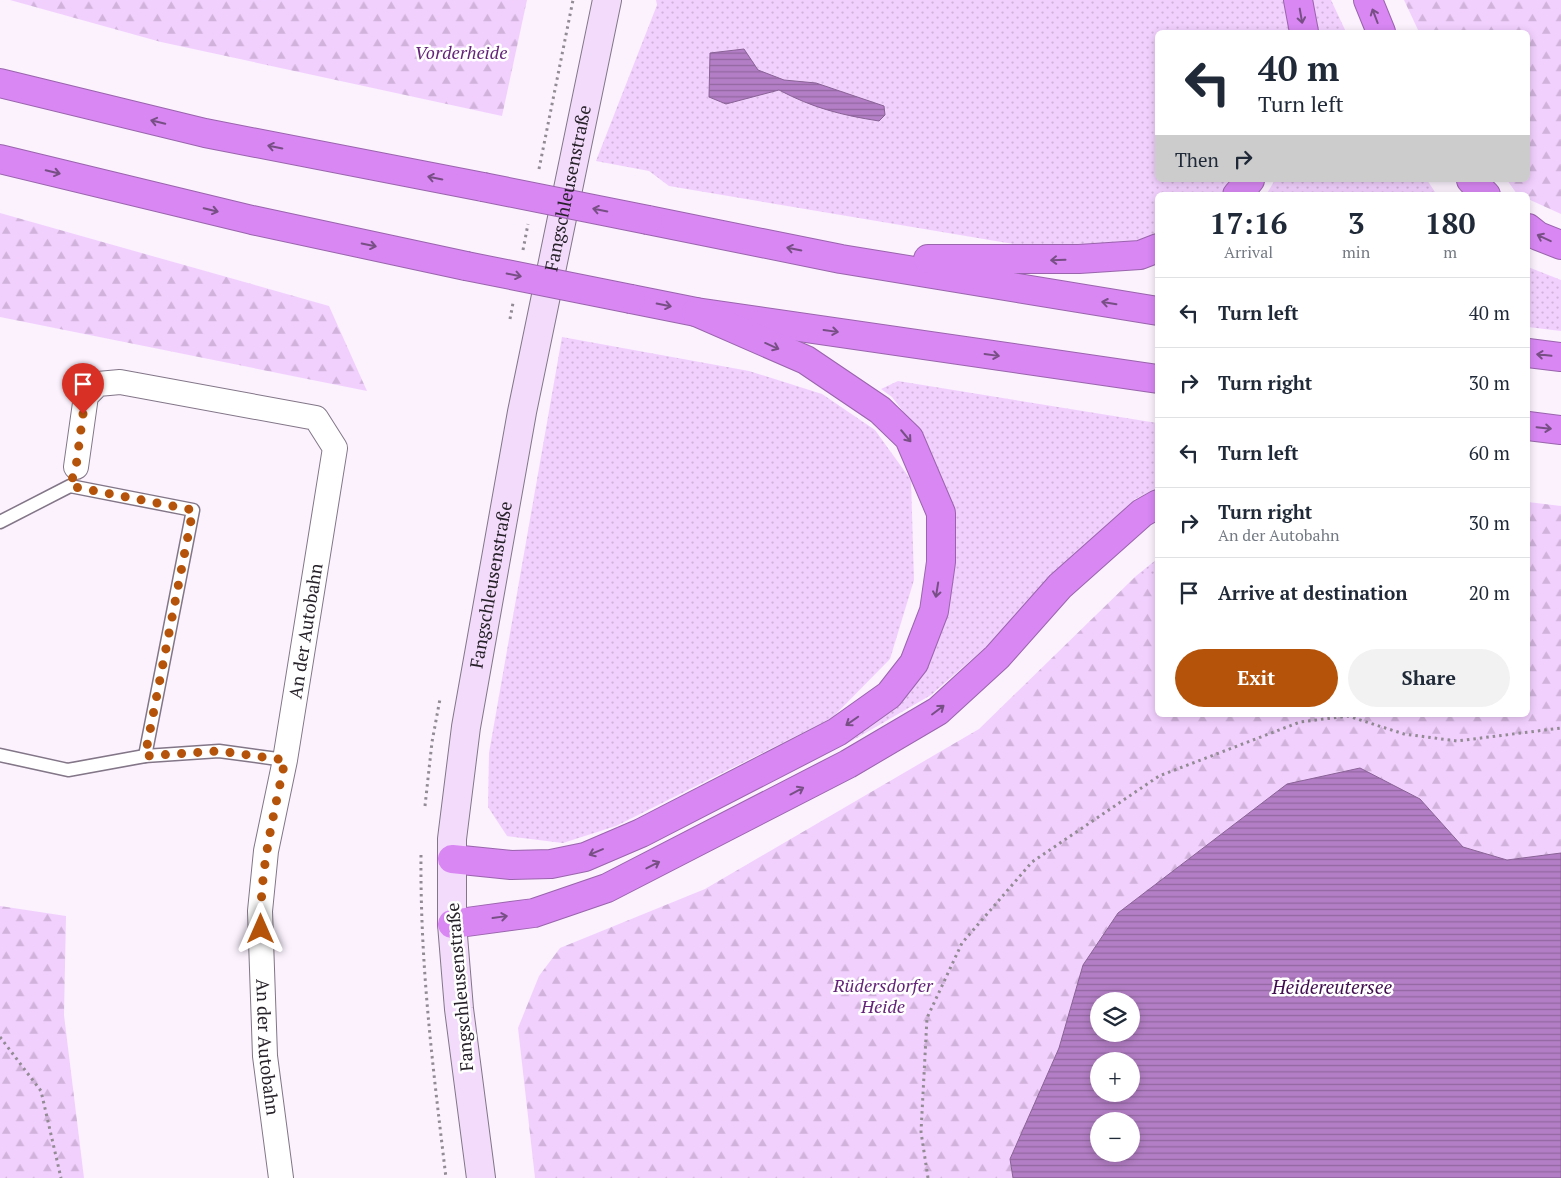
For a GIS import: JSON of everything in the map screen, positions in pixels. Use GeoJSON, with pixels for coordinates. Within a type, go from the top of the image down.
{"type":"FeatureCollection","features":[{"type":"Feature","properties":{"kind":"highway"},"geometry":{"type":"LineString","coordinates":[[1298,0],[1304,30]]}},
{"type":"Feature","properties":{"kind":"highway"},"geometry":{"type":"LineString","coordinates":[[1368,0],[1380,30]]}},
{"type":"Feature","properties":{"kind":"highway"},"geometry":{"type":"LineString","coordinates":[[0,83],[205,133],[841,259],[1155,311]]}},
{"type":"Feature","properties":{"kind":"highway"},"geometry":{"type":"LineString","coordinates":[[0,159],[252,220],[466,266],[696,312],[1155,379]]}},
{"type":"Feature","properties":{"kind":"highway"},"geometry":{"type":"LineString","coordinates":[[1240,192],[1248,182]]}},
{"type":"Feature","properties":{"kind":"highway"},"geometry":{"type":"LineString","coordinates":[[1473,182],[1483,192]]}},
{"type":"Feature","properties":{"kind":"highway"},"geometry":{"type":"LineString","coordinates":[[1530,230],[1538,236],[1561,245]]}},
{"type":"Feature","properties":{"kind":"highway"},"geometry":{"type":"LineString","coordinates":[[841,259],[1046,260],[1140,255],[1155,249]]}},
{"type":"Feature","properties":{"kind":"highway"},"geometry":{"type":"LineString","coordinates":[[452,859],[511,865],[551,864],[585,857],[641,833],[837,732],[889,695],[914,663],[934,611],[941,562],[940,513],[909,438],[880,410],[806,360],[696,312]]}},
{"type":"Feature","properties":{"kind":"highway"},"geometry":{"type":"LineString","coordinates":[[1530,353],[1561,357]]}},
{"type":"Feature","properties":{"kind":"highway"},"geometry":{"type":"LineString","coordinates":[[1530,426],[1561,430]]}},
{"type":"Feature","properties":{"kind":"highway"},"geometry":{"type":"LineString","coordinates":[[452,924],[534,913],[607,888],[848,764],[938,711],[997,657],[1060,586],[1142,513],[1155,506]]}},
{"type":"Feature","properties":{"kind":"main road","name":"Fangschleusenstraße"},"geometry":{"type":"LineString","coordinates":[[481,1178],[459,1008],[452,924],[452,859],[466,727],[522,412],[607,0]]}},
{"type":"Feature","properties":{"kind":"street","name":"An der Autobahn"},"geometry":{"type":"LineString","coordinates":[[73,476],[86,396],[98,384],[120,382],[316,418],[336,448],[285,760],[266,852],[260,911],[265,1056],[281,1178]]}},
{"type":"Feature","properties":{"kind":"lane"},"geometry":{"type":"LineString","coordinates":[[0,522],[73,476],[193,510],[145,756]]}},
{"type":"Feature","properties":{"kind":"lane"},"geometry":{"type":"LineString","coordinates":[[0,755],[68,770],[145,756],[219,751],[285,760]]}},
{"type":"Feature","properties":{"kind":"path"},"geometry":{"type":"LineString","coordinates":[[928,1178],[922,1132],[927,1018],[962,943],[1032,862],[1159,776],[1300,722],[1340,717]]}},
{"type":"Feature","properties":{"kind":"path"},"geometry":{"type":"LineString","coordinates":[[1351,717],[1404,734],[1457,741],[1561,728]]}},
{"type":"Feature","properties":{"kind":"path"},"geometry":{"type":"LineString","coordinates":[[0,1037],[41,1091],[61,1178]]}},
{"type":"Feature","properties":{"kind":"green space","name":"Vorderheide"},"geometry":{"type":"Polygon","coordinates":[[[10,0],[527,0],[502,116],[161,42],[10,0]]]}},
{"type":"Feature","properties":{"kind":"green space"},"geometry":{"type":"Polygon","coordinates":[[[656,0],[1286,0],[1289,10],[1289,30],[1155,30],[1155,182],[1230,182],[1222,192],[1155,192],[1155,235],[1148,239],[1055,251],[669,186],[649,171],[596,161],[657,5],[656,0]]]}},
{"type":"Feature","properties":{"kind":"green space"},"geometry":{"type":"Polygon","coordinates":[[[1298,0],[1331,0],[1345,30],[1305,30],[1298,0]]]}},
{"type":"Feature","properties":{"kind":"green space"},"geometry":{"type":"Polygon","coordinates":[[[1404,0],[1561,0],[1561,214],[1530,200],[1530,192],[1516,192],[1508,182],[1530,182],[1530,30],[1418,30],[1404,0]]]}},
{"type":"Feature","properties":{"kind":"green space"},"geometry":{"type":"Polygon","coordinates":[[[1274,182],[1428,182],[1435,192],[1268,192],[1274,182]]]}},
{"type":"Feature","properties":{"kind":"green space"},"geometry":{"type":"Polygon","coordinates":[[[0,213],[329,306],[367,391],[0,317],[0,213]]]}},
{"type":"Feature","properties":{"kind":"green space"},"geometry":{"type":"Polygon","coordinates":[[[1530,268],[1561,280],[1561,331],[1530,327],[1530,268]]]}},
{"type":"Feature","properties":{"kind":"green space"},"geometry":{"type":"Polygon","coordinates":[[[562,337],[749,371],[822,394],[875,430],[911,480],[914,580],[890,659],[832,718],[616,826],[563,843],[507,836],[488,807],[489,753],[562,337]]]}},
{"type":"Feature","properties":{"kind":"green space"},"geometry":{"type":"Polygon","coordinates":[[[898,381],[1155,423],[1155,489],[1135,499],[1052,576],[986,647],[931,695],[843,746],[878,717],[948,609],[956,560],[954,508],[920,434],[892,397],[881,389],[898,381]]]}},
{"type":"Feature","properties":{"kind":"green space","name":"Rüdersdorfer Heide"},"geometry":{"type":"Polygon","coordinates":[[[1530,502],[1561,506],[1561,853],[1507,860],[1463,847],[1420,799],[1287,784],[1118,913],[1083,965],[1059,1048],[1010,1159],[1013,1178],[535,1178],[518,1028],[539,976],[560,948],[705,889],[979,729],[1136,576],[1155,576],[1155,717],[1530,717],[1530,502]]]}},
{"type":"Feature","properties":{"kind":"green space"},"geometry":{"type":"Polygon","coordinates":[[[1155,561],[1155,576],[1136,576],[1155,561]]]}},
{"type":"Feature","properties":{"kind":"green space"},"geometry":{"type":"Polygon","coordinates":[[[0,906],[66,916],[64,1015],[84,1178],[0,1178],[0,906]]]}},
{"type":"Feature","properties":{"kind":"water"},"geometry":{"type":"Polygon","coordinates":[[[744,49],[758,70],[784,80],[816,83],[884,106],[885,115],[879,121],[852,116],[804,102],[779,90],[726,104],[709,97],[710,53],[744,49]]]}},
{"type":"Feature","properties":{"kind":"water","name":"Heidereutersee"},"geometry":{"type":"Polygon","coordinates":[[[1360,768],[1420,799],[1463,847],[1507,860],[1561,853],[1561,1178],[1013,1178],[1010,1159],[1059,1048],[1083,965],[1118,913],[1287,784],[1360,768]]]}},
{"type":"Feature","properties":{"kind":"route"},"geometry":{"type":"LineString","coordinates":[[83,414],[76,467],[70,486],[193,510],[145,756],[219,751],[285,760],[266,852],[260,911],[261,929]]}}]}
